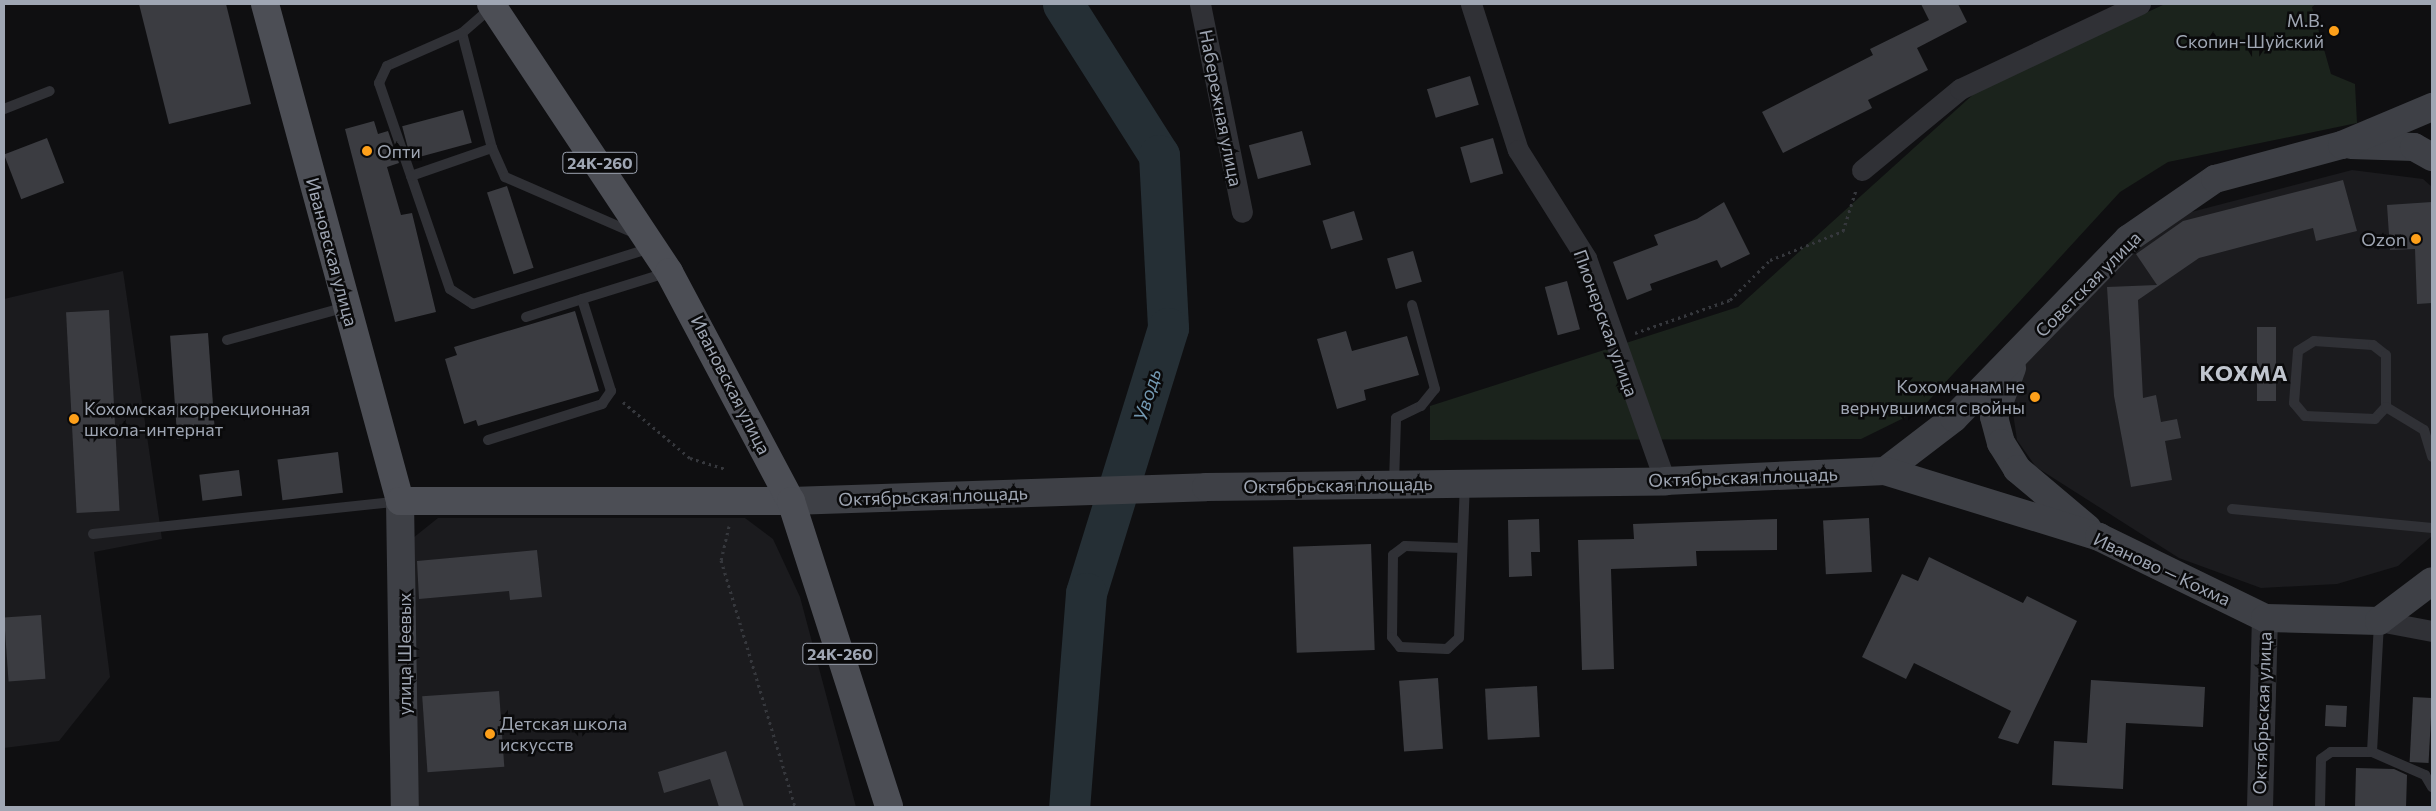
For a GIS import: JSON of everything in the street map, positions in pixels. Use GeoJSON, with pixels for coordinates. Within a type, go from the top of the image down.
{"type":"FeatureCollection","features":[{"type":"Feature","properties":{"kind":"main road","name":"Ивановская улица"},"geometry":{"type":"LineString","coordinates":[[265,4],[400,501]]}},
{"type":"Feature","properties":{"kind":"main road","name":"Ивановская улица"},"geometry":{"type":"LineString","coordinates":[[492,5],[670,272],[791,501],[889,807]]}},
{"type":"Feature","properties":{"kind":"main road","name":"Советская улица"},"geometry":{"type":"LineString","coordinates":[[1885,471],[1927,442],[2022,351],[2128,239],[2215,178],[2342,145],[2432,107]]}},
{"type":"Feature","properties":{"kind":"main road"},"geometry":{"type":"LineString","coordinates":[[2342,145],[2414,147],[2432,157]]}},
{"type":"Feature","properties":{"kind":"main road"},"geometry":{"type":"LineString","coordinates":[[2022,351],[2003,383],[1994,417],[2002,443],[2017,469],[2100,537]]}},
{"type":"Feature","properties":{"kind":"main road","name":"Октябрьская площадь"},"geometry":{"type":"LineString","coordinates":[[791,501],[1206,487],[1665,481],[1885,471]]}},
{"type":"Feature","properties":{"kind":"main road","name":"Иваново — Кохма"},"geometry":{"type":"LineString","coordinates":[[1885,471],[2100,537],[2265,618],[2379,621]]}},
{"type":"Feature","properties":{"kind":"main road"},"geometry":{"type":"LineString","coordinates":[[400,501],[791,501]]}},
{"type":"Feature","properties":{"kind":"main road","name":"улица Шеевых"},"geometry":{"type":"LineString","coordinates":[[400,501],[405,807]]}},
{"type":"Feature","properties":{"kind":"main road"},"geometry":{"type":"LineString","coordinates":[[2379,621],[2432,582]]}},
{"type":"Feature","properties":{"kind":"street","name":"Набережная улица"},"geometry":{"type":"LineString","coordinates":[[1200,4],[1242,212]]}},
{"type":"Feature","properties":{"kind":"street","name":"Пионерская улица"},"geometry":{"type":"LineString","coordinates":[[1471,4],[1518,150],[1586,258],[1665,481]]}},
{"type":"Feature","properties":{"kind":"street"},"geometry":{"type":"LineString","coordinates":[[1862,170],[1960,89],[2106,11],[2140,4]]}},
{"type":"Feature","properties":{"kind":"street","name":"Октябрьская улица"},"geometry":{"type":"LineString","coordinates":[[2260,807],[2265,618]]}},
{"type":"Feature","properties":{"kind":"street"},"geometry":{"type":"LineString","coordinates":[[2379,621],[2432,631]]}},
{"type":"Feature","properties":{"kind":"lane"},"geometry":{"type":"LineString","coordinates":[[492,5],[462,33],[387,66],[379,83],[450,289],[472,304],[652,243]]}},
{"type":"Feature","properties":{"kind":"lane"},"geometry":{"type":"LineString","coordinates":[[462,33],[492,148],[505,177],[652,243]]}},
{"type":"Feature","properties":{"kind":"lane"},"geometry":{"type":"LineString","coordinates":[[4,109],[50,91]]}},
{"type":"Feature","properties":{"kind":"lane"},"geometry":{"type":"LineString","coordinates":[[411,176],[492,148]]}},
{"type":"Feature","properties":{"kind":"lane"},"geometry":{"type":"LineString","coordinates":[[526,317],[670,272]]}},
{"type":"Feature","properties":{"kind":"lane"},"geometry":{"type":"LineString","coordinates":[[488,440],[602,404],[611,391],[582,299]]}},
{"type":"Feature","properties":{"kind":"lane"},"geometry":{"type":"LineString","coordinates":[[1394,484],[1396,418],[1421,406],[1435,389],[1412,305]]}},
{"type":"Feature","properties":{"kind":"lane"},"geometry":{"type":"LineString","coordinates":[[227,340],[347,307]]}},
{"type":"Feature","properties":{"kind":"lane"},"geometry":{"type":"LineString","coordinates":[[2314,341],[2374,344],[2386,355],[2386,406],[2374,419],[2305,416],[2294,403],[2298,351],[2314,341]]}},
{"type":"Feature","properties":{"kind":"lane"},"geometry":{"type":"LineString","coordinates":[[2386,406],[2424,430],[2432,456]]}},
{"type":"Feature","properties":{"kind":"lane"},"geometry":{"type":"LineString","coordinates":[[1462,548],[1405,546],[1393,555],[1392,637],[1400,647],[1447,649],[1459,638],[1465,483]]}},
{"type":"Feature","properties":{"kind":"lane"},"geometry":{"type":"LineString","coordinates":[[92,534],[400,501]]}},
{"type":"Feature","properties":{"kind":"lane"},"geometry":{"type":"LineString","coordinates":[[2232,509],[2432,528]]}},
{"type":"Feature","properties":{"kind":"lane"},"geometry":{"type":"LineString","coordinates":[[2372,752],[2379,621]]}},
{"type":"Feature","properties":{"kind":"lane"},"geometry":{"type":"LineString","coordinates":[[2320,807],[2321,759],[2331,752],[2372,752],[2425,775],[2432,787]]}},
{"type":"Feature","properties":{"kind":"path"},"geometry":{"type":"LineString","coordinates":[[1614,340],[1730,300],[1770,260],[1843,231],[1862,170]]}},
{"type":"Feature","properties":{"kind":"path"},"geometry":{"type":"LineString","coordinates":[[611,391],[690,458],[725,469]]}},
{"type":"Feature","properties":{"kind":"path"},"geometry":{"type":"LineString","coordinates":[[730,523],[722,560],[795,807]]}},
{"type":"Feature","properties":{"kind":"shaded area"},"geometry":{"type":"Polygon","coordinates":[[[2165,4],[2316,4],[2312,7],[2331,74],[2355,84],[2357,123],[2168,162],[2120,192],[1920,410],[1861,439],[1430,440],[1430,406],[1738,307],[1977,91],[2165,4]]]}},
{"type":"Feature","properties":{"kind":"shaded area"},"geometry":{"type":"Polygon","coordinates":[[[2352,170],[2423,179],[2432,187],[2432,536],[2398,566],[2337,584],[2261,588],[2179,558],[2036,467],[2017,440],[2009,386],[2030,355],[2125,252],[2176,216],[2352,170]]]}},
{"type":"Feature","properties":{"kind":"shaded area","name":"Кохомская коррекционная школа-интернат"},"geometry":{"type":"Polygon","coordinates":[[[123,271],[162,539],[94,552],[110,677],[59,741],[4,748],[4,299],[123,271]]]}},
{"type":"Feature","properties":{"kind":"shaded area"},"geometry":{"type":"Polygon","coordinates":[[[438,518],[745,518],[773,539],[800,597],[856,807],[417,807],[413,538],[438,518]]]}},
{"type":"Feature","properties":{"kind":"building"},"geometry":{"type":"Polygon","coordinates":[[[139,4],[226,4],[251,104],[169,124],[139,4]]]}},
{"type":"Feature","properties":{"kind":"building"},"geometry":{"type":"Polygon","coordinates":[[[1921,4],[1958,4],[1967,22],[1917,48],[1928,70],[1868,100],[1872,108],[1783,153],[1762,112],[1873,55],[1870,49],[1929,20],[1921,4]]]}},
{"type":"Feature","properties":{"kind":"building"},"geometry":{"type":"Polygon","coordinates":[[[1470,76],[1479,105],[1436,118],[1427,89],[1470,76]]]}},
{"type":"Feature","properties":{"kind":"building"},"geometry":{"type":"Polygon","coordinates":[[[463,110],[472,143],[411,159],[402,126],[463,110]]]}},
{"type":"Feature","properties":{"kind":"building"},"geometry":{"type":"Polygon","coordinates":[[[374,121],[378,134],[388,131],[399,163],[387,167],[401,215],[412,213],[436,312],[395,322],[345,129],[374,121]]]}},
{"type":"Feature","properties":{"kind":"building"},"geometry":{"type":"Polygon","coordinates":[[[1302,131],[1311,165],[1258,179],[1249,145],[1302,131]]]}},
{"type":"Feature","properties":{"kind":"building"},"geometry":{"type":"Polygon","coordinates":[[[47,138],[64,183],[21,199],[4,154],[47,138]]]}},
{"type":"Feature","properties":{"kind":"building"},"geometry":{"type":"Polygon","coordinates":[[[1493,138],[1503,174],[1471,183],[1460,147],[1493,138]]]}},
{"type":"Feature","properties":{"kind":"building"},"geometry":{"type":"Polygon","coordinates":[[[2343,180],[2357,231],[2316,241],[2313,228],[2199,258],[2138,300],[2143,398],[2156,395],[2161,422],[2177,419],[2181,438],[2165,441],[2172,480],[2131,487],[2114,396],[2107,287],[2157,285],[2136,254],[2183,221],[2343,180]]]}},
{"type":"Feature","properties":{"kind":"building"},"geometry":{"type":"Polygon","coordinates":[[[507,186],[534,268],[514,274],[487,192],[507,186]]]}},
{"type":"Feature","properties":{"kind":"building"},"geometry":{"type":"Polygon","coordinates":[[[1724,202],[1750,254],[1721,268],[1717,260],[1650,284],[1652,290],[1627,300],[1613,262],[1658,245],[1654,235],[1697,219],[1724,202]]]}},
{"type":"Feature","properties":{"kind":"building"},"geometry":{"type":"Polygon","coordinates":[[[2432,202],[2432,303],[2417,304],[2415,249],[2390,250],[2387,205],[2432,202]]]}},
{"type":"Feature","properties":{"kind":"building"},"geometry":{"type":"Polygon","coordinates":[[[1354,211],[1363,240],[1331,249],[1322,221],[1354,211]]]}},
{"type":"Feature","properties":{"kind":"building"},"geometry":{"type":"Polygon","coordinates":[[[1413,251],[1422,282],[1396,289],[1387,258],[1413,251]]]}},
{"type":"Feature","properties":{"kind":"building"},"geometry":{"type":"Polygon","coordinates":[[[1567,281],[1580,329],[1558,335],[1545,287],[1567,281]]]}},
{"type":"Feature","properties":{"kind":"building"},"geometry":{"type":"Polygon","coordinates":[[[109,310],[120,511],[77,513],[66,312],[109,310]]]}},
{"type":"Feature","properties":{"kind":"building"},"geometry":{"type":"Polygon","coordinates":[[[575,311],[599,391],[478,426],[476,420],[464,424],[445,359],[457,355],[454,347],[575,311]]]}},
{"type":"Feature","properties":{"kind":"building"},"geometry":{"type":"Polygon","coordinates":[[[2257,327],[2276,327],[2276,401],[2257,401],[2257,327]]]}},
{"type":"Feature","properties":{"kind":"building"},"geometry":{"type":"Polygon","coordinates":[[[1346,331],[1352,351],[1407,336],[1419,375],[1364,390],[1366,400],[1337,409],[1317,339],[1346,331]]]}},
{"type":"Feature","properties":{"kind":"building"},"geometry":{"type":"Polygon","coordinates":[[[208,333],[215,436],[177,438],[170,336],[208,333]]]}},
{"type":"Feature","properties":{"kind":"building"},"geometry":{"type":"Polygon","coordinates":[[[338,452],[343,493],[282,500],[277,459],[338,452]]]}},
{"type":"Feature","properties":{"kind":"building"},"geometry":{"type":"Polygon","coordinates":[[[239,470],[242,496],[202,501],[199,475],[239,470]]]}},
{"type":"Feature","properties":{"kind":"building"},"geometry":{"type":"Polygon","coordinates":[[[1869,518],[1872,572],[1826,574],[1823,520],[1869,518]]]}},
{"type":"Feature","properties":{"kind":"building"},"geometry":{"type":"Polygon","coordinates":[[[1539,519],[1540,552],[1531,552],[1532,576],[1509,577],[1508,520],[1539,519]]]}},
{"type":"Feature","properties":{"kind":"building"},"geometry":{"type":"Polygon","coordinates":[[[1777,519],[1777,550],[1696,551],[1697,566],[1611,569],[1614,669],[1582,670],[1578,540],[1634,539],[1633,524],[1777,519]]]}},
{"type":"Feature","properties":{"kind":"building"},"geometry":{"type":"Polygon","coordinates":[[[1371,544],[1375,650],[1297,653],[1293,547],[1371,544]]]}},
{"type":"Feature","properties":{"kind":"building"},"geometry":{"type":"Polygon","coordinates":[[[537,550],[542,597],[510,600],[509,591],[419,599],[417,561],[537,550]]]}},
{"type":"Feature","properties":{"kind":"building"},"geometry":{"type":"Polygon","coordinates":[[[1929,557],[2023,603],[2027,596],[2077,621],[2018,744],[1998,738],[2011,711],[1914,663],[1906,679],[1862,657],[1902,574],[1918,581],[1929,557]]]}},
{"type":"Feature","properties":{"kind":"building"},"geometry":{"type":"Polygon","coordinates":[[[41,615],[45,679],[9,681],[4,618],[41,615]]]}},
{"type":"Feature","properties":{"kind":"building"},"geometry":{"type":"Polygon","coordinates":[[[1438,678],[1443,749],[1404,752],[1399,681],[1438,678]]]}},
{"type":"Feature","properties":{"kind":"building"},"geometry":{"type":"Polygon","coordinates":[[[2091,680],[2205,687],[2203,727],[2126,723],[2123,789],[2052,785],[2054,741],[2087,743],[2091,680]]]}},
{"type":"Feature","properties":{"kind":"building"},"geometry":{"type":"Polygon","coordinates":[[[1537,686],[1540,737],[1488,740],[1485,689],[1537,686]]]}},
{"type":"Feature","properties":{"kind":"building"},"geometry":{"type":"Polygon","coordinates":[[[499,691],[504,767],[427,772],[422,696],[499,691]]]}},
{"type":"Feature","properties":{"kind":"building"},"geometry":{"type":"Polygon","coordinates":[[[2413,697],[2432,698],[2429,763],[2410,762],[2413,697]]]}},
{"type":"Feature","properties":{"kind":"building"},"geometry":{"type":"Polygon","coordinates":[[[2326,705],[2347,706],[2346,727],[2325,726],[2326,705]]]}},
{"type":"Feature","properties":{"kind":"building"},"geometry":{"type":"Polygon","coordinates":[[[726,751],[744,807],[719,807],[710,779],[664,793],[658,772],[726,751]]]}},
{"type":"Feature","properties":{"kind":"building"},"geometry":{"type":"Polygon","coordinates":[[[2356,768],[2394,769],[2407,775],[2406,807],[2355,807],[2356,768]]]}},
{"type":"Feature","properties":{"kind":"waterway","name":"Уводь"},"geometry":{"type":"LineString","coordinates":[[1063,4],[1159,155],[1168,328],[1086,593],[1069,807]]}},
{"type":"Feature","properties":{"kind":"place","name":"М.В. Скопин-Шуйский"},"geometry":{"type":"Point","coordinates":[2334,31]}},
{"type":"Feature","properties":{"kind":"place","name":"Опти"},"geometry":{"type":"Point","coordinates":[367,151]}},
{"type":"Feature","properties":{"kind":"place","name":"Ozon"},"geometry":{"type":"Point","coordinates":[2416,239]}},
{"type":"Feature","properties":{"kind":"place","name":"Кохомчанам не вернувшимся с войны"},"geometry":{"type":"Point","coordinates":[2035,397]}},
{"type":"Feature","properties":{"kind":"place","name":"Кохомская коррекционная школа-интернат"},"geometry":{"type":"Point","coordinates":[74,419]}},
{"type":"Feature","properties":{"kind":"place","name":"Детская школа искусств"},"geometry":{"type":"Point","coordinates":[490,734]}},
{"type":"Feature","properties":{"kind":"district","name":"КОХМА"},"geometry":{"type":"Point","coordinates":[2244,373]}}]}
